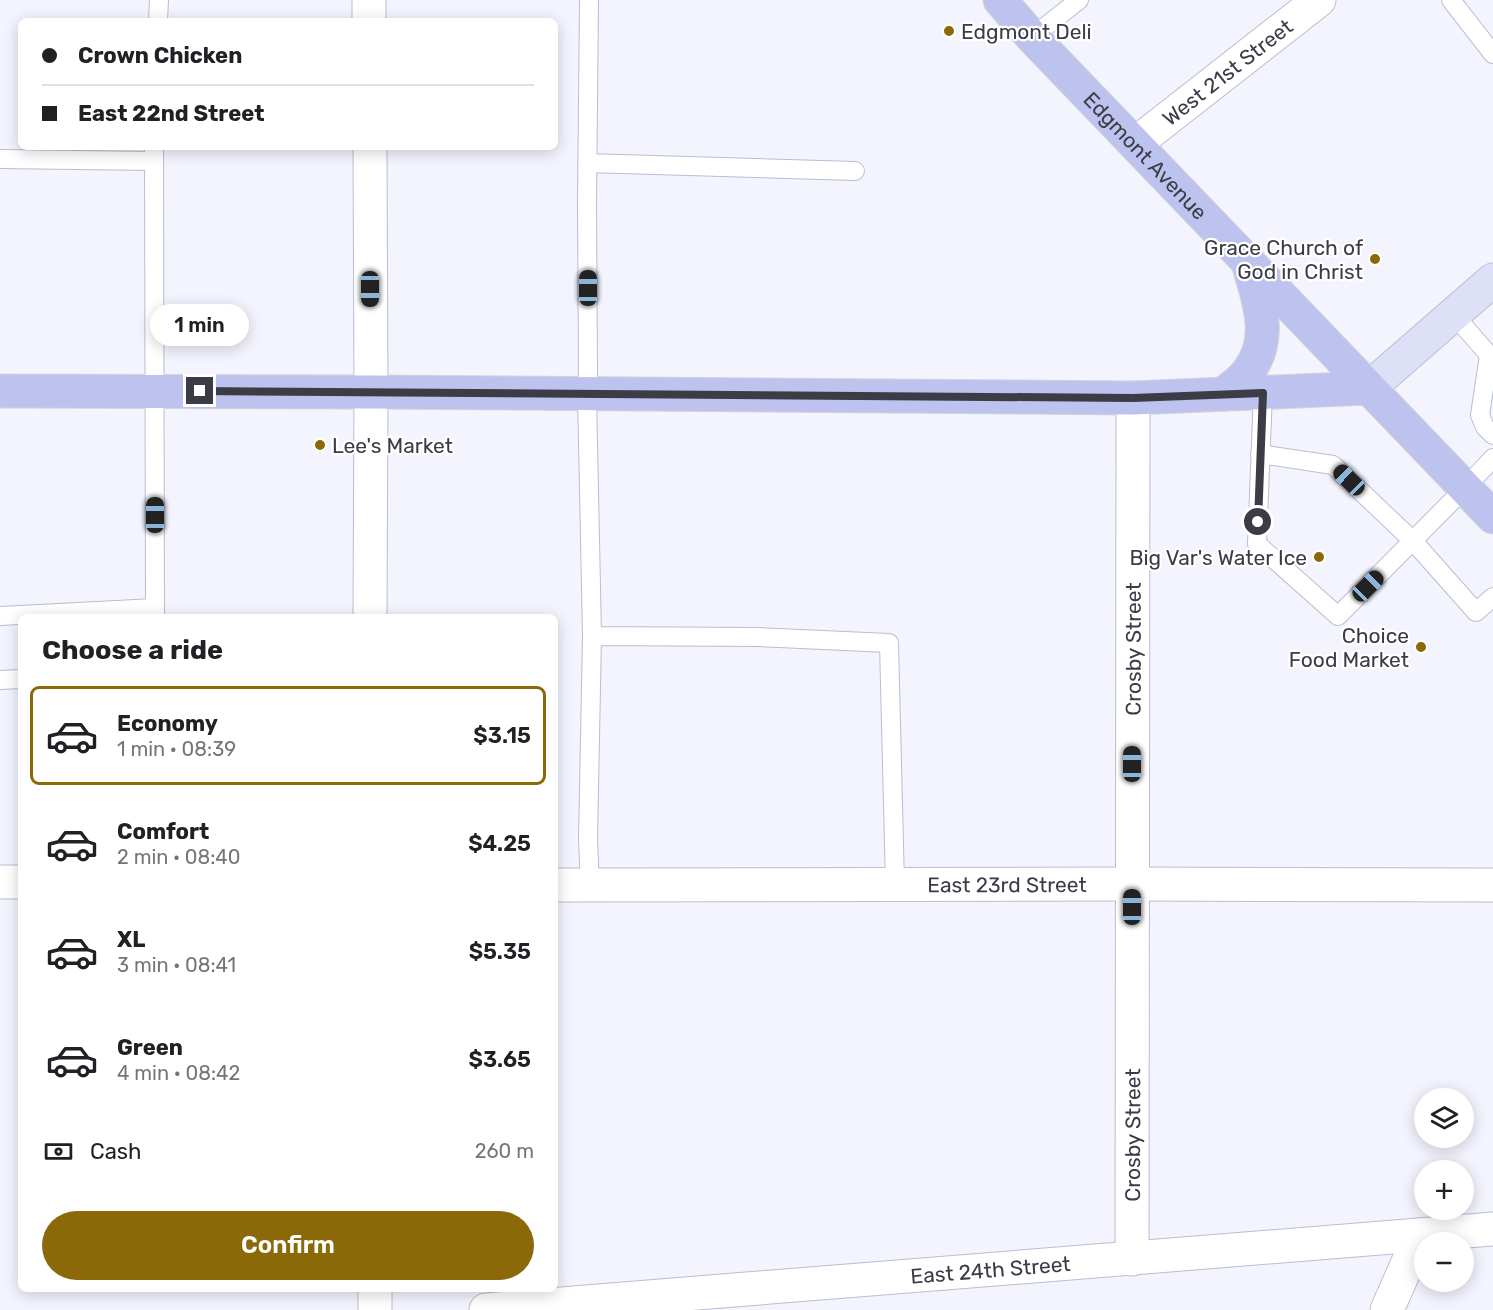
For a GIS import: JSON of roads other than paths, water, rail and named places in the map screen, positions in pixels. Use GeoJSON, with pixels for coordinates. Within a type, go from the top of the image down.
{"type":"FeatureCollection","features":[{"type":"Feature","properties":{"kind":"main road","name":"Edgmont Avenue"},"geometry":{"type":"LineString","coordinates":[[1000,0],[1493,517]]}},
{"type":"Feature","properties":{"kind":"main road"},"geometry":{"type":"LineString","coordinates":[[1222,394],[1245,375],[1255,362],[1260,347],[1262,314],[1248,262]]}},
{"type":"Feature","properties":{"kind":"main road"},"geometry":{"type":"LineString","coordinates":[[0,390],[1133,398],[1370,388]]}},
{"type":"Feature","properties":{"kind":"street"},"geometry":{"type":"LineString","coordinates":[[369,0],[369,18]]}},
{"type":"Feature","properties":{"kind":"street","name":"West 21st Street"},"geometry":{"type":"LineString","coordinates":[[1135,144],[1319,0]]}},
{"type":"Feature","properties":{"kind":"street"},"geometry":{"type":"LineString","coordinates":[[370,150],[370,614]]}},
{"type":"Feature","properties":{"kind":"street"},"geometry":{"type":"LineString","coordinates":[[1370,388],[1493,280]]}},
{"type":"Feature","properties":{"kind":"street","name":"Crosby Street"},"geometry":{"type":"LineString","coordinates":[[1132,1259],[1133,398]]}},
{"type":"Feature","properties":{"kind":"street"},"geometry":{"type":"LineString","coordinates":[[0,882],[18,882]]}},
{"type":"Feature","properties":{"kind":"street","name":"East 23rd Street"},"geometry":{"type":"LineString","coordinates":[[558,885],[1493,885]]}},
{"type":"Feature","properties":{"kind":"street","name":"East 24th Street"},"geometry":{"type":"LineString","coordinates":[[1444,1232],[1493,1228]]}},
{"type":"Feature","properties":{"kind":"street","name":"East 24th Street"},"geometry":{"type":"LineString","coordinates":[[486,1310],[1414,1235]]}},
{"type":"Feature","properties":{"kind":"street"},"geometry":{"type":"LineString","coordinates":[[1386,1310],[1414,1247]]}},
{"type":"Feature","properties":{"kind":"street"},"geometry":{"type":"LineString","coordinates":[[375,1292],[375,1310]]}},
{"type":"Feature","properties":{"kind":"lane"},"geometry":{"type":"LineString","coordinates":[[158,18],[159,0]]}},
{"type":"Feature","properties":{"kind":"lane"},"geometry":{"type":"LineString","coordinates":[[589,0],[587,394],[592,636],[588,840],[590,885]]}},
{"type":"Feature","properties":{"kind":"lane"},"geometry":{"type":"LineString","coordinates":[[1032,36],[1079,0]]}},
{"type":"Feature","properties":{"kind":"lane"},"geometry":{"type":"LineString","coordinates":[[1451,0],[1493,54]]}},
{"type":"Feature","properties":{"kind":"lane"},"geometry":{"type":"LineString","coordinates":[[0,159],[154,154],[155,612],[78,614]]}},
{"type":"Feature","properties":{"kind":"lane"},"geometry":{"type":"LineString","coordinates":[[587,163],[855,171]]}},
{"type":"Feature","properties":{"kind":"lane"},"geometry":{"type":"LineString","coordinates":[[1454,315],[1491,354],[1480,415],[1490,427]]}},
{"type":"Feature","properties":{"kind":"lane"},"geometry":{"type":"LineString","coordinates":[[1263,393],[1257,544],[1338,616],[1493,458]]}},
{"type":"Feature","properties":{"kind":"lane"},"geometry":{"type":"LineString","coordinates":[[1260,454],[1334,465],[1413,541],[1476,612],[1493,597]]}},
{"type":"Feature","properties":{"kind":"lane"},"geometry":{"type":"LineString","coordinates":[[0,616],[18,616]]}},
{"type":"Feature","properties":{"kind":"lane"},"geometry":{"type":"LineString","coordinates":[[592,636],[758,637],[889,643],[895,885]]}},
{"type":"Feature","properties":{"kind":"place","name":"Edgmont Deli"},"geometry":{"type":"Point","coordinates":[949,31]}},
{"type":"Feature","properties":{"kind":"place","name":"Grace Church of God in Christ"},"geometry":{"type":"Point","coordinates":[1375,259]}},
{"type":"Feature","properties":{"kind":"place","name":"Lee's Market"},"geometry":{"type":"Point","coordinates":[320,445]}},
{"type":"Feature","properties":{"kind":"place","name":"Big Var's Water Ice"},"geometry":{"type":"Point","coordinates":[1319,557]}},
{"type":"Feature","properties":{"kind":"place","name":"Choice Food Market"},"geometry":{"type":"Point","coordinates":[1421,647]}}]}
